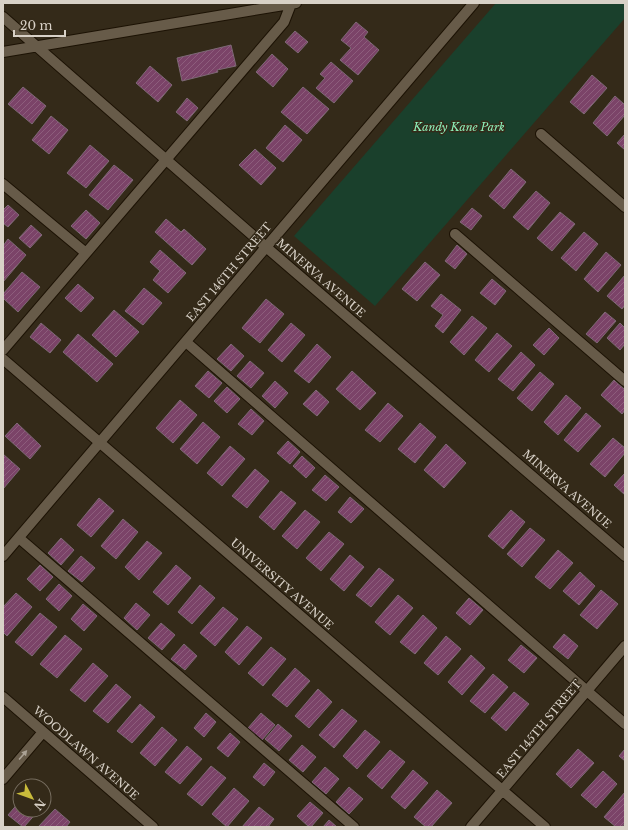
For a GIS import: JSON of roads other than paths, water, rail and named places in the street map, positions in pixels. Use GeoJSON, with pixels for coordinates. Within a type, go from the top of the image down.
{"type":"FeatureCollection","features":[{"type":"Feature","properties":{"kind":"street"},"geometry":{"type":"LineString","coordinates":[[3,52],[294,3]]}},
{"type":"Feature","properties":{"kind":"street"},"geometry":{"type":"LineString","coordinates":[[3,350],[284,22],[294,3]]}},
{"type":"Feature","properties":{"kind":"street","name":"EAST 146TH STREET"},"geometry":{"type":"LineString","coordinates":[[3,556],[474,3]]}},
{"type":"Feature","properties":{"kind":"street","name":"MINERVA AVENUE"},"geometry":{"type":"LineString","coordinates":[[3,17],[266,247],[625,556]]}},
{"type":"Feature","properties":{"kind":"street"},"geometry":{"type":"LineString","coordinates":[[541,134],[625,208]]}},
{"type":"Feature","properties":{"kind":"street"},"geometry":{"type":"LineString","coordinates":[[3,184],[86,254]]}},
{"type":"Feature","properties":{"kind":"street"},"geometry":{"type":"LineString","coordinates":[[454,234],[625,381]]}},
{"type":"Feature","properties":{"kind":"street"},"geometry":{"type":"LineString","coordinates":[[186,342],[625,724]]}},
{"type":"Feature","properties":{"kind":"street","name":"UNIVERSITY AVENUE"},"geometry":{"type":"LineString","coordinates":[[3,359],[545,827]]}},
{"type":"Feature","properties":{"kind":"street"},"geometry":{"type":"LineString","coordinates":[[19,538],[354,827]]}},
{"type":"Feature","properties":{"kind":"street","name":"EAST 145TH STREET"},"geometry":{"type":"LineString","coordinates":[[471,827],[625,646]]}},
{"type":"Feature","properties":{"kind":"street","name":"WOODLAWN AVENUE"},"geometry":{"type":"LineString","coordinates":[[3,697],[153,827]]}},
{"type":"Feature","properties":{"kind":"street"},"geometry":{"type":"LineString","coordinates":[[3,778],[43,732]]}},
{"type":"Feature","properties":{"kind":"park label","name":"Kandy Kane Park"},"geometry":{"type":"Point","coordinates":[459,127]}}]}
